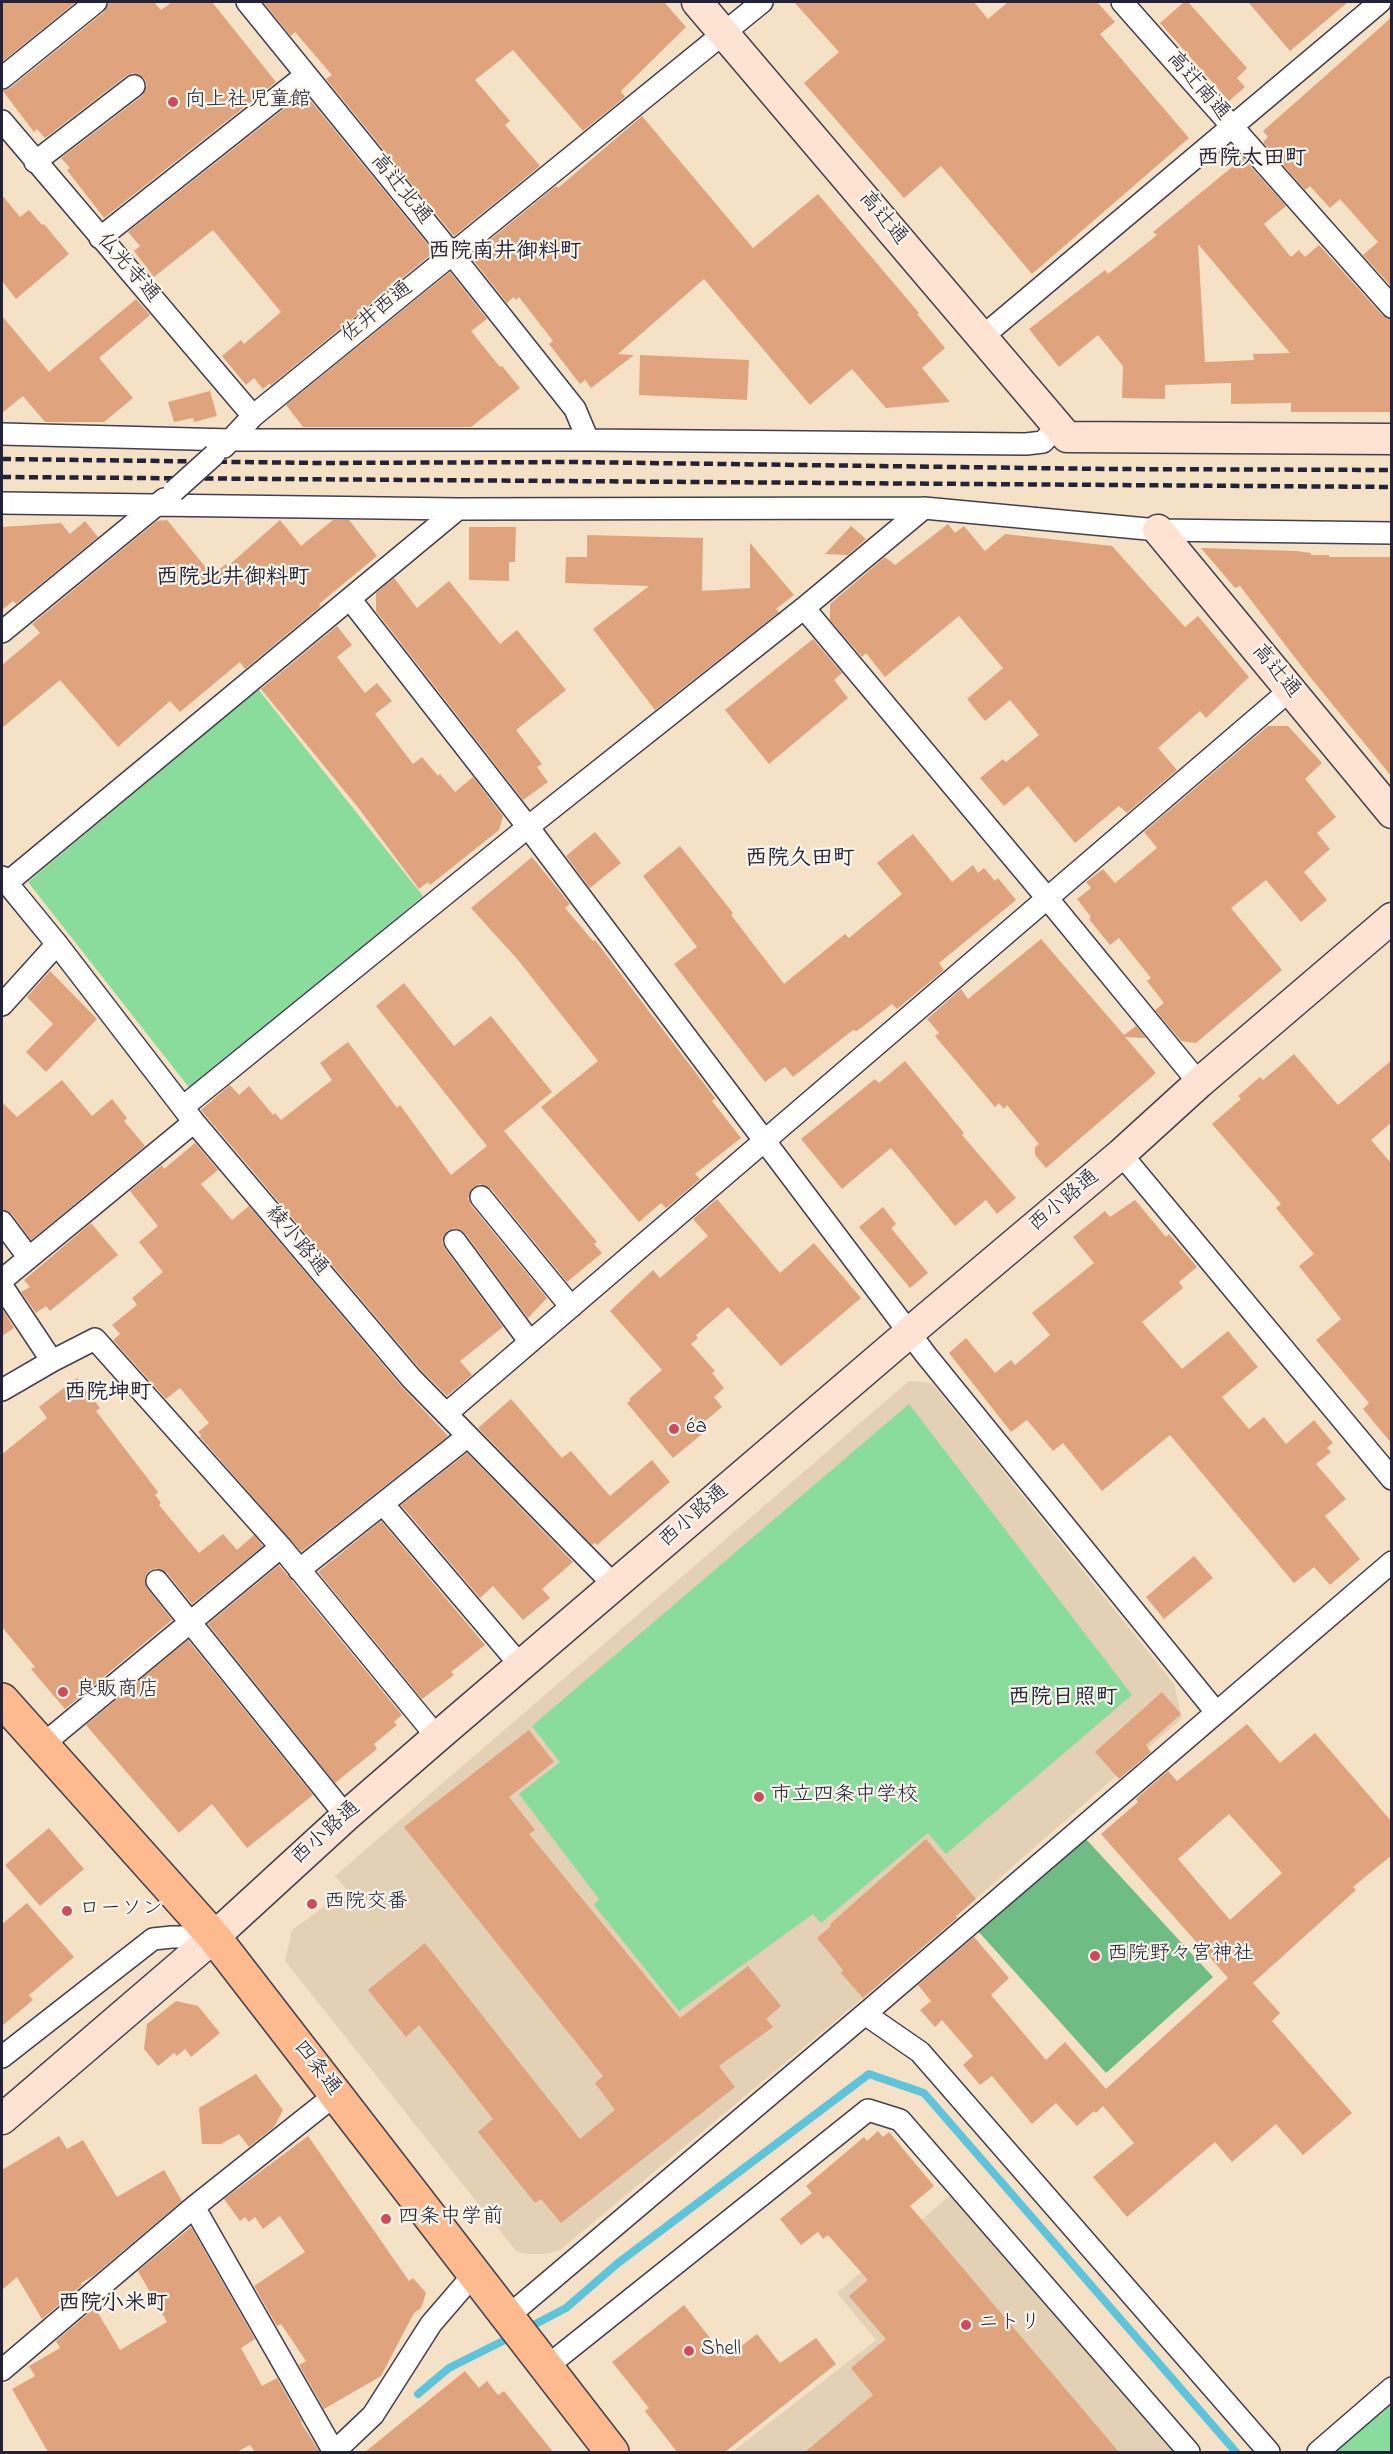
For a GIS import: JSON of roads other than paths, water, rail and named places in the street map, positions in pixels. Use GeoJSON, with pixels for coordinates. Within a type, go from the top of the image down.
{"type":"FeatureCollection","features":[{"type":"Feature","properties":{"kind":"main road","name":"四条通"},"geometry":{"type":"LineString","coordinates":[[2,1700],[214,1937],[612,2452]]}},
{"type":"Feature","properties":{"kind":"street"},"geometry":{"type":"LineString","coordinates":[[2,78],[96,2]]}},
{"type":"Feature","properties":{"kind":"street","name":"高辻北通"},"geometry":{"type":"LineString","coordinates":[[247,2],[451,253],[574,409],[588,441]]}},
{"type":"Feature","properties":{"kind":"street","name":"高辻通"},"geometry":{"type":"LineString","coordinates":[[697,2],[1061,430]]}},
{"type":"Feature","properties":{"kind":"street","name":"佐井西通"},"geometry":{"type":"LineString","coordinates":[[2,632],[167,497],[231,440],[254,416],[451,253],[762,2]]}},
{"type":"Feature","properties":{"kind":"street","name":"高辻南通"},"geometry":{"type":"LineString","coordinates":[[1122,2],[1392,306]]}},
{"type":"Feature","properties":{"kind":"street"},"geometry":{"type":"LineString","coordinates":[[982,337],[1380,2]]}},
{"type":"Feature","properties":{"kind":"street"},"geometry":{"type":"LineString","coordinates":[[100,238],[306,75]]}},
{"type":"Feature","properties":{"kind":"street"},"geometry":{"type":"LineString","coordinates":[[35,162],[134,86]]}},
{"type":"Feature","properties":{"kind":"street","name":"仏光寺通"},"geometry":{"type":"LineString","coordinates":[[2,121],[254,416]]}},
{"type":"Feature","properties":{"kind":"street"},"geometry":{"type":"LineString","coordinates":[[2,434],[231,440],[1026,444],[1043,442],[1051,433],[1061,430],[1392,439]]}},
{"type":"Feature","properties":{"kind":"street"},"geometry":{"type":"LineString","coordinates":[[2,503],[167,497],[458,509],[924,508],[1158,530],[1392,533]]}},
{"type":"Feature","properties":{"kind":"street"},"geometry":{"type":"LineString","coordinates":[[2,1280],[189,1114],[528,827],[804,608],[924,508]]}},
{"type":"Feature","properties":{"kind":"street"},"geometry":{"type":"LineString","coordinates":[[5,879],[458,509]]}},
{"type":"Feature","properties":{"kind":"street","name":"高辻通"},"geometry":{"type":"LineString","coordinates":[[1158,530],[1392,813]]}},
{"type":"Feature","properties":{"kind":"street"},"geometry":{"type":"LineString","coordinates":[[350,599],[528,827],[933,1364],[1216,1712]]}},
{"type":"Feature","properties":{"kind":"street"},"geometry":{"type":"LineString","coordinates":[[804,608],[1047,898],[1198,1083]]}},
{"type":"Feature","properties":{"kind":"street"},"geometry":{"type":"LineString","coordinates":[[446,1414],[1290,690]]}},
{"type":"Feature","properties":{"kind":"street","name":"綾小路通"},"geometry":{"type":"LineString","coordinates":[[5,879],[189,1114],[411,1378],[615,1586]]}},
{"type":"Feature","properties":{"kind":"street","name":"西小路通"},"geometry":{"type":"LineString","coordinates":[[2,2119],[214,1937],[346,1816],[437,1737],[1121,1154],[1198,1083],[1392,918]]}},
{"type":"Feature","properties":{"kind":"street"},"geometry":{"type":"LineString","coordinates":[[2,1005],[57,944]]}},
{"type":"Feature","properties":{"kind":"street"},"geometry":{"type":"LineString","coordinates":[[1121,1154],[1392,1479]]}},
{"type":"Feature","properties":{"kind":"street"},"geometry":{"type":"LineString","coordinates":[[480,1197],[571,1306]]}},
{"type":"Feature","properties":{"kind":"street"},"geometry":{"type":"LineString","coordinates":[[2,1222],[29,1258]]}},
{"type":"Feature","properties":{"kind":"street"},"geometry":{"type":"LineString","coordinates":[[455,1240],[530,1342]]}},
{"type":"Feature","properties":{"kind":"street"},"geometry":{"type":"LineString","coordinates":[[2,1286],[52,1361]]}},
{"type":"Feature","properties":{"kind":"street"},"geometry":{"type":"LineString","coordinates":[[2,1390],[95,1339],[281,1547],[437,1737]]}},
{"type":"Feature","properties":{"kind":"street"},"geometry":{"type":"LineString","coordinates":[[299,1570],[384,1505],[468,1436]]}},
{"type":"Feature","properties":{"kind":"street"},"geometry":{"type":"LineString","coordinates":[[384,1505],[521,1666]]}},
{"type":"Feature","properties":{"kind":"street"},"geometry":{"type":"LineString","coordinates":[[41,1746],[281,1547]]}},
{"type":"Feature","properties":{"kind":"street"},"geometry":{"type":"LineString","coordinates":[[509,2321],[1392,1562]]}},
{"type":"Feature","properties":{"kind":"street"},"geometry":{"type":"LineString","coordinates":[[157,1581],[346,1816]]}},
{"type":"Feature","properties":{"kind":"street"},"geometry":{"type":"LineString","coordinates":[[2,2057],[153,1939],[214,1937]]}},
{"type":"Feature","properties":{"kind":"street"},"geometry":{"type":"LineString","coordinates":[[865,2014],[920,2052],[1269,2452]]}},
{"type":"Feature","properties":{"kind":"street"},"geometry":{"type":"LineString","coordinates":[[2,2370],[194,2207],[335,2095]]}},
{"type":"Feature","properties":{"kind":"street"},"geometry":{"type":"LineString","coordinates":[[538,2358],[868,2110],[900,2120],[1189,2452]]}},
{"type":"Feature","properties":{"kind":"street"},"geometry":{"type":"LineString","coordinates":[[194,2207],[334,2452],[373,2415],[431,2324],[474,2274]]}},
{"type":"Feature","properties":{"kind":"street"},"geometry":{"type":"LineString","coordinates":[[1318,2452],[1392,2388]]}},
{"type":"Feature","properties":{"kind":"waterway"},"geometry":{"type":"LineString","coordinates":[[526,2329],[566,2308],[618,2263],[869,2074],[924,2093],[1236,2452]]}},
{"type":"Feature","properties":{"kind":"waterway"},"geometry":{"type":"LineString","coordinates":[[418,2394],[449,2368],[515,2335]]}},
{"type":"Feature","properties":{"kind":"railway"},"geometry":{"type":"LineString","coordinates":[[2,459],[1392,470]]}},
{"type":"Feature","properties":{"kind":"railway"},"geometry":{"type":"LineString","coordinates":[[2,477],[1392,487]]}},
{"type":"Feature","properties":{"kind":"place","name":"向上社児童館"},"geometry":{"type":"Point","coordinates":[173,102]}},
{"type":"Feature","properties":{"kind":"place","name":"éa"},"geometry":{"type":"Point","coordinates":[674,1429]}},
{"type":"Feature","properties":{"kind":"place","name":"良販商店"},"geometry":{"type":"Point","coordinates":[63,1692]}},
{"type":"Feature","properties":{"kind":"place","name":"市立四条中学校"},"geometry":{"type":"Point","coordinates":[759,1797]}},
{"type":"Feature","properties":{"kind":"place","name":"西院交番"},"geometry":{"type":"Point","coordinates":[312,1904]}},
{"type":"Feature","properties":{"kind":"place","name":"ローソン"},"geometry":{"type":"Point","coordinates":[67,1911]}},
{"type":"Feature","properties":{"kind":"place","name":"西院野々宮神社"},"geometry":{"type":"Point","coordinates":[1095,1956]}},
{"type":"Feature","properties":{"kind":"place","name":"四条中学前"},"geometry":{"type":"Point","coordinates":[386,2219]}},
{"type":"Feature","properties":{"kind":"place","name":"ニトリ"},"geometry":{"type":"Point","coordinates":[966,2325]}},
{"type":"Feature","properties":{"kind":"place","name":"Shell"},"geometry":{"type":"Point","coordinates":[689,2351]}},
{"type":"Feature","properties":{"kind":"district","name":"西院太田町"},"geometry":{"type":"Point","coordinates":[1252,160]}},
{"type":"Feature","properties":{"kind":"district","name":"西院南井御料町"},"geometry":{"type":"Point","coordinates":[505,253]}},
{"type":"Feature","properties":{"kind":"district","name":"西院北井御料町"},"geometry":{"type":"Point","coordinates":[233,579]}},
{"type":"Feature","properties":{"kind":"district","name":"西院久田町"},"geometry":{"type":"Point","coordinates":[800,860]}},
{"type":"Feature","properties":{"kind":"district","name":"西院坤町"},"geometry":{"type":"Point","coordinates":[108,1394]}},
{"type":"Feature","properties":{"kind":"district","name":"西院日照町"},"geometry":{"type":"Point","coordinates":[1063,1699]}},
{"type":"Feature","properties":{"kind":"district","name":"西院小米町"},"geometry":{"type":"Point","coordinates":[113,2305]}}]}
